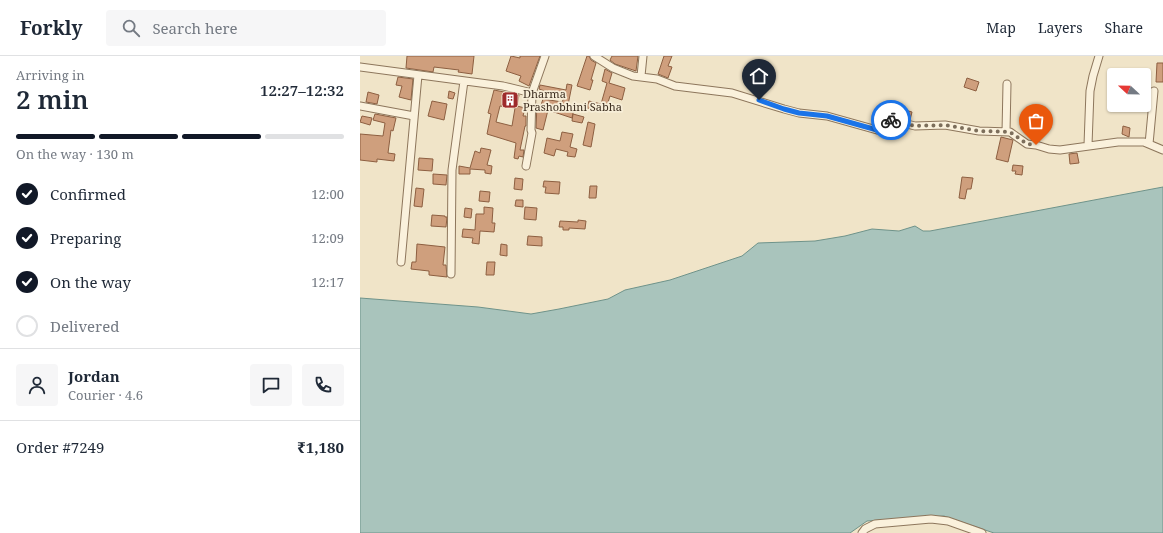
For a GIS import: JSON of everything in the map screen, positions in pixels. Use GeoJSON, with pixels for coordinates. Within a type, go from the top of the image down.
{"type":"FeatureCollection","features":[{"type":"Feature","properties":{"kind":"street"},"geometry":{"type":"LineString","coordinates":[[526,166],[532,133],[532,93],[545,56]]}},
{"type":"Feature","properties":{"kind":"street"},"geometry":{"type":"LineString","coordinates":[[594,56],[619,71],[633,76],[657,79],[676,86],[732,93],[799,113],[827,116],[877,130],[891,120],[915,126],[945,125],[979,131],[1010,132],[1027,144],[1048,149],[1060,150],[1118,142],[1144,142],[1163,150]]}},
{"type":"Feature","properties":{"kind":"street"},"geometry":{"type":"LineString","coordinates":[[641,76],[643,56]]}},
{"type":"Feature","properties":{"kind":"street"},"geometry":{"type":"LineString","coordinates":[[1088,145],[1090,90],[1099,56]]}},
{"type":"Feature","properties":{"kind":"street"},"geometry":{"type":"LineString","coordinates":[[360,67],[504,86],[532,93]]}},
{"type":"Feature","properties":{"kind":"street"},"geometry":{"type":"LineString","coordinates":[[401,262],[418,75]]}},
{"type":"Feature","properties":{"kind":"street"},"geometry":{"type":"LineString","coordinates":[[451,274],[452,170],[464,81]]}},
{"type":"Feature","properties":{"kind":"street"},"geometry":{"type":"LineString","coordinates":[[1006,132],[1007,84]]}},
{"type":"Feature","properties":{"kind":"street"},"geometry":{"type":"LineString","coordinates":[[1148,144],[1154,91]]}},
{"type":"Feature","properties":{"kind":"street"},"geometry":{"type":"LineString","coordinates":[[360,106],[414,116]]}},
{"type":"Feature","properties":{"kind":"street"},"geometry":{"type":"LineString","coordinates":[[862,533],[865,529],[875,524],[932,520],[948,521],[982,533]]}},
{"type":"Feature","properties":{"kind":"water"},"geometry":{"type":"Polygon","coordinates":[[[1163,187],[1163,533],[994,533],[944,516],[867,521],[850,533],[360,533],[360,298],[478,307],[531,314],[608,299],[625,290],[670,280],[742,256],[758,243],[815,241],[845,236],[872,229],[899,231],[915,226],[923,231],[930,231],[1163,187]]]}},
{"type":"Feature","properties":{"kind":"building"},"geometry":{"type":"Polygon","coordinates":[[[407,56],[474,56],[472,74],[458,72],[459,70],[434,67],[433,72],[406,68],[407,56]]]}},
{"type":"Feature","properties":{"kind":"building"},"geometry":{"type":"Polygon","coordinates":[[[511,56],[520,58],[520,56],[540,56],[529,86],[519,81],[521,76],[506,71],[511,56]]]}},
{"type":"Feature","properties":{"kind":"building"},"geometry":{"type":"Polygon","coordinates":[[[587,56],[589,56],[591,60],[596,63],[590,90],[577,86],[587,56]]]}},
{"type":"Feature","properties":{"kind":"building"},"geometry":{"type":"Polygon","coordinates":[[[612,56],[638,56],[636,71],[615,64],[610,60],[612,56]]]}},
{"type":"Feature","properties":{"kind":"building"},"geometry":{"type":"Polygon","coordinates":[[[664,56],[672,56],[668,66],[672,67],[668,78],[658,74],[664,56]]]}},
{"type":"Feature","properties":{"kind":"building"},"geometry":{"type":"Polygon","coordinates":[[[1157,63],[1163,63],[1163,82],[1156,82],[1157,63]]]}},
{"type":"Feature","properties":{"kind":"building"},"geometry":{"type":"Polygon","coordinates":[[[605,69],[612,73],[609,83],[625,88],[622,100],[610,96],[605,112],[587,108],[589,101],[601,104],[607,83],[602,81],[605,69]]]}},
{"type":"Feature","properties":{"kind":"building"},"geometry":{"type":"Polygon","coordinates":[[[398,77],[413,79],[411,100],[399,97],[402,86],[396,85],[398,77]]]}},
{"type":"Feature","properties":{"kind":"building"},"geometry":{"type":"Polygon","coordinates":[[[967,78],[979,82],[976,91],[964,87],[967,78]]]}},
{"type":"Feature","properties":{"kind":"building"},"geometry":{"type":"Polygon","coordinates":[[[567,84],[572,85],[568,106],[574,108],[572,118],[548,110],[543,130],[536,128],[537,104],[541,105],[543,99],[562,102],[564,98],[539,89],[540,85],[566,90],[567,84]]]}},
{"type":"Feature","properties":{"kind":"building"},"geometry":{"type":"Polygon","coordinates":[[[494,90],[519,95],[517,106],[525,108],[523,116],[526,116],[526,126],[520,150],[524,150],[523,157],[519,156],[518,159],[514,158],[516,143],[487,134],[491,114],[488,113],[494,90]],[[500,106],[496,122],[512,126],[515,108],[500,106]]]}},
{"type":"Feature","properties":{"kind":"building"},"geometry":{"type":"Polygon","coordinates":[[[449,91],[455,93],[453,99],[448,98],[449,91]]]}},
{"type":"Feature","properties":{"kind":"building"},"geometry":{"type":"Polygon","coordinates":[[[368,92],[379,95],[377,104],[366,102],[368,92]]]}},
{"type":"Feature","properties":{"kind":"building"},"geometry":{"type":"Polygon","coordinates":[[[432,101],[447,104],[444,120],[428,116],[432,101]]]}},
{"type":"Feature","properties":{"kind":"building"},"geometry":{"type":"Polygon","coordinates":[[[905,110],[912,112],[910,120],[903,118],[905,110]]]}},
{"type":"Feature","properties":{"kind":"building"},"geometry":{"type":"Polygon","coordinates":[[[375,114],[396,118],[393,131],[391,130],[388,153],[395,154],[394,161],[377,159],[377,162],[360,160],[360,134],[383,136],[385,123],[373,120],[375,114]]]}},
{"type":"Feature","properties":{"kind":"building"},"geometry":{"type":"Polygon","coordinates":[[[573,114],[584,117],[582,123],[572,121],[573,114]]]}},
{"type":"Feature","properties":{"kind":"building"},"geometry":{"type":"Polygon","coordinates":[[[362,116],[372,118],[370,125],[360,122],[362,116]]]}},
{"type":"Feature","properties":{"kind":"building"},"geometry":{"type":"Polygon","coordinates":[[[588,122],[595,124],[591,147],[583,145],[588,122]]]}},
{"type":"Feature","properties":{"kind":"building"},"geometry":{"type":"Polygon","coordinates":[[[1123,126],[1130,128],[1129,137],[1122,134],[1123,126]]]}},
{"type":"Feature","properties":{"kind":"building"},"geometry":{"type":"Polygon","coordinates":[[[562,132],[573,134],[570,147],[577,149],[575,157],[567,156],[568,152],[556,149],[554,156],[544,153],[547,138],[560,141],[562,132]]]}},
{"type":"Feature","properties":{"kind":"building"},"geometry":{"type":"Polygon","coordinates":[[[1001,137],[1013,140],[1008,162],[996,159],[1001,137]]]}},
{"type":"Feature","properties":{"kind":"building"},"geometry":{"type":"Polygon","coordinates":[[[481,148],[491,150],[487,165],[492,166],[491,174],[485,173],[485,170],[470,169],[470,174],[459,174],[459,166],[470,168],[475,151],[480,153],[481,148]]]}},
{"type":"Feature","properties":{"kind":"building"},"geometry":{"type":"Polygon","coordinates":[[[1077,153],[1079,163],[1070,164],[1069,154],[1077,153]]]}},
{"type":"Feature","properties":{"kind":"building"},"geometry":{"type":"Polygon","coordinates":[[[419,158],[433,159],[432,171],[418,170],[419,158]]]}},
{"type":"Feature","properties":{"kind":"building"},"geometry":{"type":"Polygon","coordinates":[[[1013,165],[1023,166],[1022,175],[1015,174],[1016,171],[1012,171],[1013,165]]]}},
{"type":"Feature","properties":{"kind":"building"},"geometry":{"type":"Polygon","coordinates":[[[433,174],[447,175],[446,185],[433,184],[433,174]]]}},
{"type":"Feature","properties":{"kind":"building"},"geometry":{"type":"Polygon","coordinates":[[[962,177],[973,178],[971,189],[967,189],[965,199],[959,198],[962,177]]]}},
{"type":"Feature","properties":{"kind":"building"},"geometry":{"type":"Polygon","coordinates":[[[515,178],[523,179],[522,190],[514,189],[515,178]]]}},
{"type":"Feature","properties":{"kind":"building"},"geometry":{"type":"Polygon","coordinates":[[[544,181],[560,182],[559,194],[545,193],[546,187],[543,187],[544,181]]]}},
{"type":"Feature","properties":{"kind":"building"},"geometry":{"type":"Polygon","coordinates":[[[590,186],[597,186],[596,198],[589,198],[590,186]]]}},
{"type":"Feature","properties":{"kind":"building"},"geometry":{"type":"Polygon","coordinates":[[[416,188],[424,189],[422,207],[414,206],[416,188]]]}},
{"type":"Feature","properties":{"kind":"building"},"geometry":{"type":"Polygon","coordinates":[[[480,191],[490,192],[489,202],[479,201],[480,191]]]}},
{"type":"Feature","properties":{"kind":"building"},"geometry":{"type":"Polygon","coordinates":[[[516,200],[523,200],[523,207],[515,206],[516,200]]]}},
{"type":"Feature","properties":{"kind":"building"},"geometry":{"type":"Polygon","coordinates":[[[484,207],[493,208],[492,223],[495,223],[494,232],[480,231],[479,244],[472,243],[473,238],[462,237],[463,229],[475,230],[476,214],[484,214],[484,207]]]}},
{"type":"Feature","properties":{"kind":"building"},"geometry":{"type":"Polygon","coordinates":[[[525,207],[537,208],[536,220],[524,219],[525,207]]]}},
{"type":"Feature","properties":{"kind":"building"},"geometry":{"type":"Polygon","coordinates":[[[465,208],[472,209],[471,218],[464,217],[465,208]]]}},
{"type":"Feature","properties":{"kind":"building"},"geometry":{"type":"Polygon","coordinates":[[[432,215],[447,217],[446,227],[431,226],[432,215]]]}},
{"type":"Feature","properties":{"kind":"building"},"geometry":{"type":"Polygon","coordinates":[[[578,220],[586,221],[585,229],[569,228],[569,230],[563,230],[563,227],[559,227],[560,221],[578,222],[578,220]]]}},
{"type":"Feature","properties":{"kind":"building"},"geometry":{"type":"Polygon","coordinates":[[[528,236],[542,237],[542,246],[527,245],[528,236]]]}},
{"type":"Feature","properties":{"kind":"building"},"geometry":{"type":"Polygon","coordinates":[[[417,244],[445,247],[443,265],[446,265],[447,277],[429,275],[429,271],[411,269],[412,262],[416,262],[417,244]]]}},
{"type":"Feature","properties":{"kind":"building"},"geometry":{"type":"Polygon","coordinates":[[[501,244],[507,245],[507,256],[500,255],[501,244]]]}},
{"type":"Feature","properties":{"kind":"building"},"geometry":{"type":"Polygon","coordinates":[[[487,262],[495,262],[494,275],[486,275],[487,262]]]}},
{"type":"Feature","properties":{"kind":"way so far"},"geometry":{"type":"LineString","coordinates":[[891,120],[915,126],[945,125],[979,131],[1010,132],[1027,144],[1036,145]]}},
{"type":"Feature","properties":{"kind":"place","name":"Dharma Prashobhini Sabha"},"geometry":{"type":"Point","coordinates":[510,100]}},
{"type":"Feature","properties":{"kind":"route"},"geometry":{"type":"LineString","coordinates":[[759,100],[799,113],[827,116],[877,130],[891,120]]}}]}
